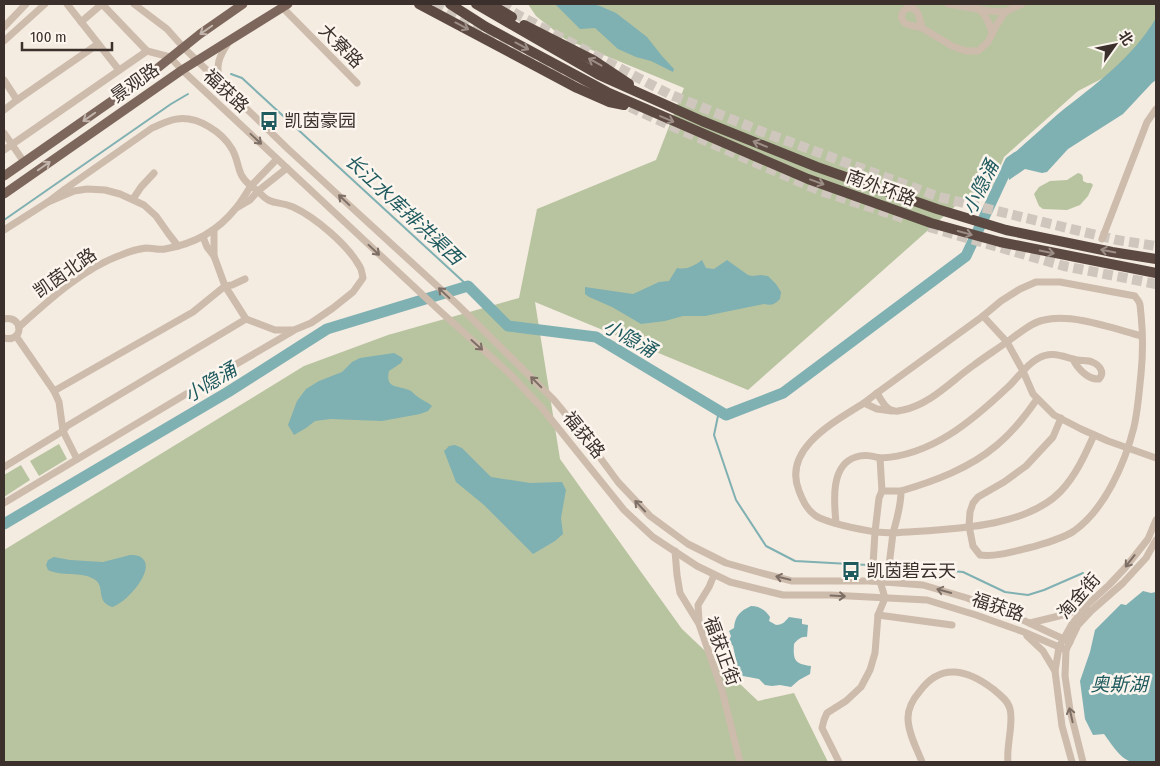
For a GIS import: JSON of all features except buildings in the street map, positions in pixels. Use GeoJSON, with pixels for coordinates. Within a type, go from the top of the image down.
{"type":"FeatureCollection","features":[{"type":"Feature","properties":{"kind":"highway"},"geometry":{"type":"LineString","coordinates":[[419,4],[577,88],[609,102],[644,109]]}},
{"type":"Feature","properties":{"kind":"highway","name":"南外环路"},"geometry":{"type":"LineString","coordinates":[[450,4],[486,27],[607,92],[808,178],[931,223],[1000,242],[1156,273]]}},
{"type":"Feature","properties":{"kind":"highway","name":"南外环路"},"geometry":{"type":"LineString","coordinates":[[476,4],[592,71],[702,121],[817,168],[937,209],[1006,230],[1156,260]]}},
{"type":"Feature","properties":{"kind":"highway"},"geometry":{"type":"LineString","coordinates":[[490,4],[522,24],[606,68],[651,98]]}},
{"type":"Feature","properties":{"kind":"main road","name":"景观路"},"geometry":{"type":"LineString","coordinates":[[4,176],[149,75],[200,34],[243,4]]}},
{"type":"Feature","properties":{"kind":"main road","name":"景观路"},"geometry":{"type":"LineString","coordinates":[[4,194],[182,70],[285,6]]}},
{"type":"Feature","properties":{"kind":"street"},"geometry":{"type":"LineString","coordinates":[[4,26],[26,4]]}},
{"type":"Feature","properties":{"kind":"street"},"geometry":{"type":"LineString","coordinates":[[4,41],[45,4]]}},
{"type":"Feature","properties":{"kind":"street"},"geometry":{"type":"LineString","coordinates":[[67,4],[119,70]]}},
{"type":"Feature","properties":{"kind":"street"},"geometry":{"type":"LineString","coordinates":[[81,22],[102,4],[147,52],[170,57]]}},
{"type":"Feature","properties":{"kind":"street"},"geometry":{"type":"LineString","coordinates":[[134,4],[167,29],[183,47]]}},
{"type":"Feature","properties":{"kind":"street"},"geometry":{"type":"LineString","coordinates":[[948,4],[1005,12],[1022,4]]}},
{"type":"Feature","properties":{"kind":"street","name":"大寮路"},"geometry":{"type":"LineString","coordinates":[[285,6],[357,83]]}},
{"type":"Feature","properties":{"kind":"street"},"geometry":{"type":"LineString","coordinates":[[979,9],[988,20],[992,34]]}},
{"type":"Feature","properties":{"kind":"street"},"geometry":{"type":"LineString","coordinates":[[923,28],[952,46],[966,51],[978,51],[988,42],[1005,12]]}},
{"type":"Feature","properties":{"kind":"street"},"geometry":{"type":"LineString","coordinates":[[222,84],[217,70],[220,56],[228,42]]}},
{"type":"Feature","properties":{"kind":"street"},"geometry":{"type":"LineString","coordinates":[[4,110],[98,44]]}},
{"type":"Feature","properties":{"kind":"street","name":"福获路"},"geometry":{"type":"LineString","coordinates":[[183,47],[288,149],[458,305],[554,400],[618,482],[650,516],[688,544],[726,563],[792,580],[880,581],[923,585],[976,601],[1067,640]]}},
{"type":"Feature","properties":{"kind":"street"},"geometry":{"type":"LineString","coordinates":[[4,150],[147,52]]}},
{"type":"Feature","properties":{"kind":"street","name":"福获路"},"geometry":{"type":"LineString","coordinates":[[170,57],[415,288],[510,374],[542,408],[624,510],[653,537],[697,566],[730,582],[783,595],[830,595],[927,600],[1024,632],[1063,649]]}},
{"type":"Feature","properties":{"kind":"street"},"geometry":{"type":"LineString","coordinates":[[4,80],[18,100]]}},
{"type":"Feature","properties":{"kind":"street"},"geometry":{"type":"LineString","coordinates":[[1102,239],[1147,122],[1156,109]]}},
{"type":"Feature","properties":{"kind":"street"},"geometry":{"type":"LineString","coordinates":[[4,230],[48,202],[79,178],[152,128],[178,119],[190,120],[214,130],[224,140],[232,150],[239,172],[244,180],[264,198],[306,213],[329,232],[350,252],[361,268],[363,278],[353,292],[311,323],[294,330],[232,366],[4,503]]}},
{"type":"Feature","properties":{"kind":"street"},"geometry":{"type":"LineString","coordinates":[[4,133],[24,162]]}},
{"type":"Feature","properties":{"kind":"street"},"geometry":{"type":"LineString","coordinates":[[236,209],[251,186],[277,159]]}},
{"type":"Feature","properties":{"kind":"street"},"geometry":{"type":"LineString","coordinates":[[214,256],[214,230],[236,209],[250,200],[258,191],[287,168]]}},
{"type":"Feature","properties":{"kind":"street"},"geometry":{"type":"LineString","coordinates":[[133,199],[154,173]]}},
{"type":"Feature","properties":{"kind":"street"},"geometry":{"type":"LineString","coordinates":[[48,202],[74,191],[87,189],[105,190],[120,194],[144,205],[156,216],[178,246]]}},
{"type":"Feature","properties":{"kind":"street","name":"凯茵北路"},"geometry":{"type":"LineString","coordinates":[[19,327],[92,268],[121,255],[146,248],[163,249],[178,246],[202,237],[214,230]]}},
{"type":"Feature","properties":{"kind":"street"},"geometry":{"type":"LineString","coordinates":[[202,237],[214,256],[225,286],[246,319],[275,330],[294,330]]}},
{"type":"Feature","properties":{"kind":"street"},"geometry":{"type":"LineString","coordinates":[[54,391],[193,312],[225,286],[245,279]]}},
{"type":"Feature","properties":{"kind":"street"},"geometry":{"type":"LineString","coordinates":[[1061,418],[1053,437],[1026,466],[973,503],[969,526],[973,546],[980,555],[990,556],[1053,541],[1073,532],[1088,520],[1100,504],[1121,466],[1134,427],[1142,361],[1140,303],[1135,296],[1060,282],[1036,282],[1020,289],[820,433],[808,444],[800,457],[795,470],[797,487],[809,511],[818,517],[875,532],[893,533],[969,526],[1006,520],[1028,513],[1047,503],[1062,490],[1082,462],[1094,435]]}},
{"type":"Feature","properties":{"kind":"street"},"geometry":{"type":"LineString","coordinates":[[983,316],[1007,342],[1033,394],[1054,415],[1094,435],[1156,458]]}},
{"type":"Feature","properties":{"kind":"street"},"geometry":{"type":"LineString","coordinates":[[864,403],[877,409],[895,411],[923,402],[1026,328],[1042,320],[1055,318],[1076,320],[1099,324],[1142,336]]}},
{"type":"Feature","properties":{"kind":"street"},"geometry":{"type":"LineString","coordinates":[[4,319],[12,319],[19,327],[16,336],[10,339],[4,338]]}},
{"type":"Feature","properties":{"kind":"street"},"geometry":{"type":"LineString","coordinates":[[4,467],[246,319]]}},
{"type":"Feature","properties":{"kind":"street"},"geometry":{"type":"LineString","coordinates":[[16,336],[54,391],[63,431],[77,459]]}},
{"type":"Feature","properties":{"kind":"street"},"geometry":{"type":"LineString","coordinates":[[836,523],[835,487],[840,471],[847,462],[856,457],[867,455],[880,458],[906,455],[925,448],[947,436],[979,414],[1038,358],[1060,354],[1073,359]]}},
{"type":"Feature","properties":{"kind":"street"},"geometry":{"type":"LineString","coordinates":[[877,393],[882,402],[888,408],[895,411]]}},
{"type":"Feature","properties":{"kind":"street"},"geometry":{"type":"LineString","coordinates":[[882,491],[901,491],[942,478],[978,458],[998,445],[1037,399]]}},
{"type":"Feature","properties":{"kind":"street"},"geometry":{"type":"LineString","coordinates":[[839,762],[822,728],[824,720],[827,713],[846,701],[861,686],[870,670],[874,653],[878,615],[885,598],[880,581],[875,532],[879,498],[882,491],[880,458]]}},
{"type":"Feature","properties":{"kind":"street"},"geometry":{"type":"LineString","coordinates":[[880,581],[898,517],[901,491]]}},
{"type":"Feature","properties":{"kind":"street","name":"淘金街"},"geometry":{"type":"LineString","coordinates":[[1067,640],[1072,624],[1088,604],[1125,568],[1148,539],[1156,520]]}},
{"type":"Feature","properties":{"kind":"street"},"geometry":{"type":"LineString","coordinates":[[1082,762],[1070,710],[1063,649],[1067,640],[1091,611],[1123,583],[1146,558],[1156,540]]}},
{"type":"Feature","properties":{"kind":"street","name":"福获正街"},"geometry":{"type":"LineString","coordinates":[[675,551],[680,593],[699,624],[722,690],[740,762]]}},
{"type":"Feature","properties":{"kind":"street"},"geometry":{"type":"LineString","coordinates":[[699,624],[698,605],[714,575]]}},
{"type":"Feature","properties":{"kind":"street"},"geometry":{"type":"LineString","coordinates":[[1030,623],[1067,614],[1088,604]]}},
{"type":"Feature","properties":{"kind":"street"},"geometry":{"type":"LineString","coordinates":[[878,615],[952,625]]}},
{"type":"Feature","properties":{"kind":"street"},"geometry":{"type":"LineString","coordinates":[[1024,632],[1043,652],[1055,671]]}},
{"type":"Feature","properties":{"kind":"street","name":"淘金街"},"geometry":{"type":"LineString","coordinates":[[1063,649],[1055,671],[1062,726],[1072,762]]}},
{"type":"Feature","properties":{"kind":"street"},"geometry":{"type":"LineString","coordinates":[[922,762],[908,720],[909,708],[924,684],[936,676],[948,672],[960,672],[986,683],[1005,700],[1010,709],[1011,721],[1008,762]]}},
{"type":"Feature","properties":{"kind":"green space"},"geometry":{"type":"Polygon","coordinates":[[[528,4],[1156,4],[1156,39],[1111,74],[1078,91],[1004,157],[992,187],[983,195],[961,201],[748,390],[535,302],[560,459],[682,629],[758,701],[794,693],[828,762],[4,762],[4,550],[304,366],[388,335],[519,298],[537,209],[656,160],[684,88],[565,39],[536,16],[528,4]]]}},
{"type":"Feature","properties":{"kind":"green space"},"geometry":{"type":"Polygon","coordinates":[[[1078,173],[1081,174],[1083,181],[1093,185],[1088,196],[1080,205],[1067,210],[1043,209],[1039,206],[1034,194],[1039,187],[1050,181],[1067,180],[1078,173]]]}},
{"type":"Feature","properties":{"kind":"green space"},"geometry":{"type":"Polygon","coordinates":[[[59,444],[67,459],[39,476],[30,461],[59,444]]]}},
{"type":"Feature","properties":{"kind":"green space"},"geometry":{"type":"Polygon","coordinates":[[[21,465],[30,480],[4,497],[4,475],[21,465]]]}},
{"type":"Feature","properties":{"kind":"water"},"geometry":{"type":"Polygon","coordinates":[[[555,4],[592,4],[616,13],[647,37],[674,69],[673,72],[651,61],[618,49],[595,28],[580,29],[555,4]]]}},
{"type":"Feature","properties":{"kind":"water"},"geometry":{"type":"Polygon","coordinates":[[[1156,18],[1156,80],[1123,114],[1068,149],[1047,172],[1042,173],[1025,169],[1009,180],[1006,160],[1124,59],[1156,18]]]}},
{"type":"Feature","properties":{"kind":"water"},"geometry":{"type":"Polygon","coordinates":[[[702,260],[706,268],[714,269],[727,260],[748,275],[768,276],[781,292],[780,299],[771,305],[764,304],[705,316],[683,316],[665,321],[641,324],[585,294],[585,287],[633,294],[659,282],[669,281],[677,268],[690,267],[702,260]]]}},
{"type":"Feature","properties":{"kind":"water"},"geometry":{"type":"Polygon","coordinates":[[[394,353],[403,359],[401,363],[389,371],[390,384],[410,391],[432,406],[428,411],[382,421],[330,419],[315,421],[294,435],[288,425],[297,401],[306,389],[319,381],[342,372],[352,362],[360,358],[394,353]]]}},
{"type":"Feature","properties":{"kind":"water"},"geometry":{"type":"Polygon","coordinates":[[[455,445],[462,448],[491,477],[530,483],[562,482],[566,490],[561,518],[563,534],[533,554],[484,505],[456,482],[444,451],[449,446],[455,445]]]}},
{"type":"Feature","properties":{"kind":"water"},"geometry":{"type":"Polygon","coordinates":[[[130,555],[142,558],[146,563],[145,570],[131,594],[112,607],[103,600],[99,584],[94,579],[83,575],[54,572],[48,570],[46,565],[48,560],[54,557],[103,562],[130,555]]]}},
{"type":"Feature","properties":{"kind":"water","name":"奥斯湖"},"geometry":{"type":"Polygon","coordinates":[[[1143,591],[1156,592],[1156,762],[1137,763],[1124,758],[1104,734],[1093,735],[1085,719],[1080,681],[1095,630],[1121,604],[1126,605],[1143,591]]]}},
{"type":"Feature","properties":{"kind":"water"},"geometry":{"type":"Polygon","coordinates":[[[751,606],[764,610],[770,617],[769,621],[776,625],[783,623],[789,617],[802,619],[802,624],[808,625],[807,637],[803,637],[794,644],[794,657],[801,664],[811,666],[810,674],[791,687],[765,685],[759,679],[743,676],[738,669],[733,646],[729,641],[731,636],[729,631],[734,628],[739,614],[751,606]]]}},
{"type":"Feature","properties":{"kind":"waterway","name":"长江水库排洪渠西"},"geometry":{"type":"LineString","coordinates":[[231,74],[242,78],[468,286]]}},
{"type":"Feature","properties":{"kind":"waterway","name":"长江水库排洪渠西"},"geometry":{"type":"LineString","coordinates":[[4,220],[188,94]]}},
{"type":"Feature","properties":{"kind":"waterway","name":"小隐涌"},"geometry":{"type":"LineString","coordinates":[[4,524],[228,392],[327,329],[468,286],[508,326],[596,337],[726,415],[783,393],[966,256],[1010,162],[1017,157]]}},
{"type":"Feature","properties":{"kind":"waterway"},"geometry":{"type":"LineString","coordinates":[[719,411],[714,435],[736,500],[766,546],[795,561],[868,565]]}},
{"type":"Feature","properties":{"kind":"waterway"},"geometry":{"type":"LineString","coordinates":[[894,566],[963,572],[1005,592],[1028,595],[1083,573]]}},
{"type":"Feature","properties":{"kind":"tunnel"},"geometry":{"type":"LineString","coordinates":[[434,4],[589,88]]}},
{"type":"Feature","properties":{"kind":"tunnel"},"geometry":{"type":"LineString","coordinates":[[501,4],[518,15],[669,94],[763,132],[939,197],[1117,240],[1156,246]]}},
{"type":"Feature","properties":{"kind":"tunnel"},"geometry":{"type":"LineString","coordinates":[[630,107],[821,191],[903,218]]}},
{"type":"Feature","properties":{"kind":"tunnel"},"geometry":{"type":"LineString","coordinates":[[929,227],[1064,266],[1156,284]]}},
{"type":"Feature","properties":{"kind":"place","name":"凯茵豪园"},"geometry":{"type":"Point","coordinates":[269,121]}},
{"type":"Feature","properties":{"kind":"place","name":"凯茵碧云天"},"geometry":{"type":"Point","coordinates":[851,571]}}]}
